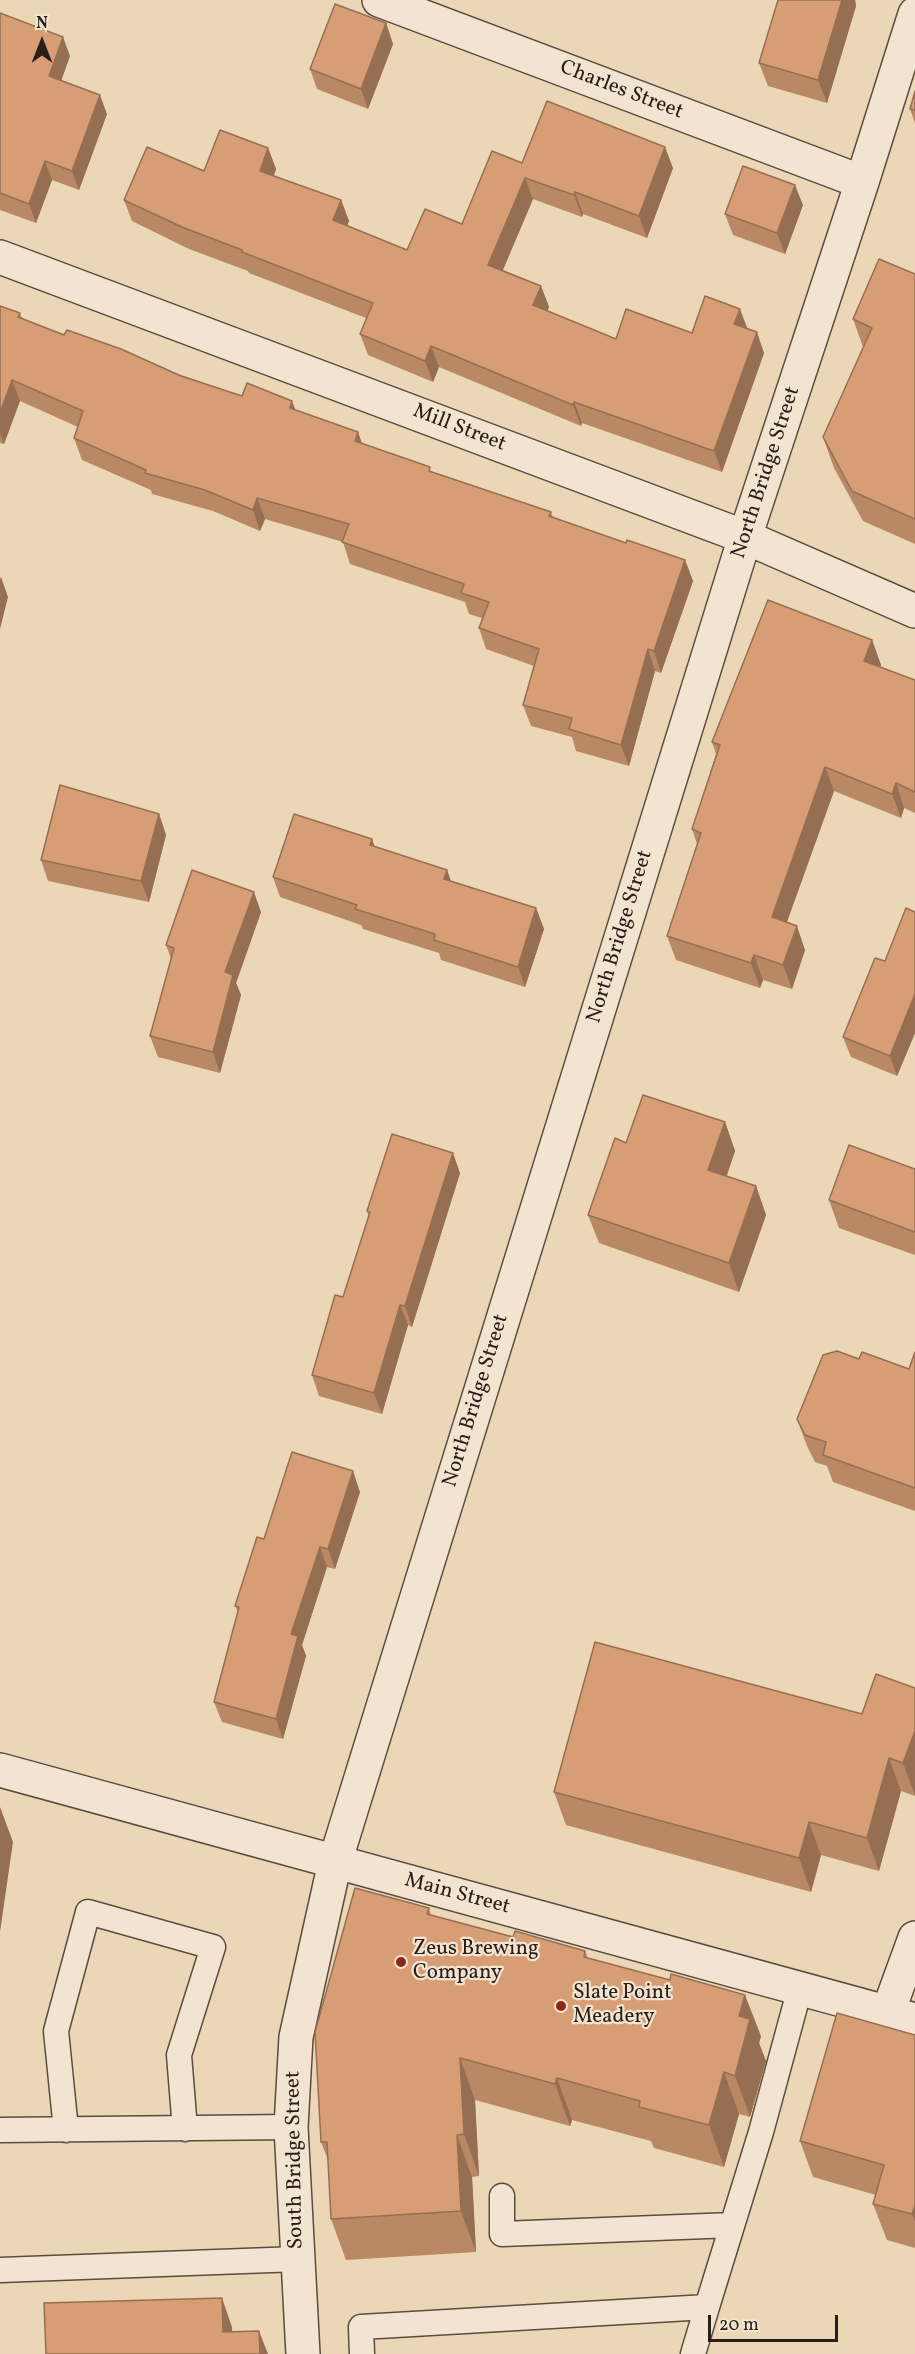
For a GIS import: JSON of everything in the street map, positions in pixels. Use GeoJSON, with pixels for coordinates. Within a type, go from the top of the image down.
{"type":"FeatureCollection","features":[{"type":"Feature","properties":{"kind":"street","name":"Charles Street"},"geometry":{"type":"LineString","coordinates":[[379,0],[862,182]]}},
{"type":"Feature","properties":{"kind":"street","name":"North Bridge Street"},"geometry":{"type":"LineString","coordinates":[[335,1862],[745,537],[915,14]]}},
{"type":"Feature","properties":{"kind":"street","name":"Mill Street"},"geometry":{"type":"LineString","coordinates":[[0,257],[745,537],[915,611]]}},
{"type":"Feature","properties":{"kind":"street","name":"Main Street"},"geometry":{"type":"LineString","coordinates":[[0,1770],[902,2016]]}},
{"type":"Feature","properties":{"kind":"street","name":"South Bridge Street"},"geometry":{"type":"LineString","coordinates":[[303,2354],[291,2127],[296,2037],[335,1862]]}},
{"type":"Feature","properties":{"kind":"street"},"geometry":{"type":"LineString","coordinates":[[902,2016],[915,1938]]}},
{"type":"Feature","properties":{"kind":"lane"},"geometry":{"type":"LineString","coordinates":[[66,2130],[56,2031],[87,1912],[213,1947],[179,2055],[185,2129]]}},
{"type":"Feature","properties":{"kind":"lane"},"geometry":{"type":"LineString","coordinates":[[693,2354],[800,1988]]}},
{"type":"Feature","properties":{"kind":"lane"},"geometry":{"type":"LineString","coordinates":[[0,2130],[291,2127]]}},
{"type":"Feature","properties":{"kind":"lane"},"geometry":{"type":"LineString","coordinates":[[502,2196],[502,2234],[732,2225]]}},
{"type":"Feature","properties":{"kind":"lane"},"geometry":{"type":"LineString","coordinates":[[0,2270],[298,2259]]}},
{"type":"Feature","properties":{"kind":"lane"},"geometry":{"type":"LineString","coordinates":[[362,2354],[361,2327],[707,2307]]}},
{"type":"Feature","properties":{"kind":"building"},"geometry":{"type":"Polygon","coordinates":[[[778,0],[842,0],[818,80],[759,63],[778,0]]]}},
{"type":"Feature","properties":{"kind":"building"},"geometry":{"type":"Polygon","coordinates":[[[335,4],[386,23],[361,89],[310,69],[335,4]]]}},
{"type":"Feature","properties":{"kind":"building"},"geometry":{"type":"Polygon","coordinates":[[[0,13],[63,37],[49,76],[100,95],[72,171],[45,161],[29,204],[0,193],[0,13]]]}},
{"type":"Feature","properties":{"kind":"building"},"geometry":{"type":"Polygon","coordinates":[[[915,91],[915,110],[910,109],[915,91]]]}},
{"type":"Feature","properties":{"kind":"building"},"geometry":{"type":"Polygon","coordinates":[[[547,101],[665,147],[639,216],[575,192],[574,195],[525,178],[488,265],[541,286],[533,305],[616,339],[626,309],[692,333],[705,296],[740,309],[734,324],[757,332],[714,451],[574,402],[573,405],[431,346],[425,361],[360,334],[373,303],[242,252],[242,250],[182,227],[124,200],[147,147],[204,171],[220,130],[268,148],[260,171],[341,200],[333,220],[407,250],[425,209],[462,224],[492,151],[522,163],[547,101]]]}},
{"type":"Feature","properties":{"kind":"building"},"geometry":{"type":"Polygon","coordinates":[[[743,166],[795,185],[777,233],[725,214],[743,166]]]}},
{"type":"Feature","properties":{"kind":"building"},"geometry":{"type":"Polygon","coordinates":[[[879,259],[915,274],[915,519],[852,491],[823,437],[872,328],[853,319],[879,259]]]}},
{"type":"Feature","properties":{"kind":"building"},"geometry":{"type":"Polygon","coordinates":[[[0,306],[20,313],[18,317],[64,335],[67,330],[121,349],[181,376],[242,396],[247,383],[292,401],[290,408],[358,432],[355,441],[430,467],[429,471],[551,512],[549,516],[626,543],[627,540],[685,560],[654,651],[648,649],[621,745],[569,729],[572,718],[523,705],[539,649],[479,628],[489,602],[461,593],[464,584],[342,542],[349,524],[257,498],[253,510],[205,490],[145,473],[146,470],[74,438],[83,411],[12,380],[0,413],[0,306]]]}},
{"type":"Feature","properties":{"kind":"building"},"geometry":{"type":"Polygon","coordinates":[[[768,600],[872,640],[864,661],[915,680],[915,792],[896,783],[892,794],[825,767],[772,917],[797,926],[783,965],[754,955],[751,963],[667,936],[701,833],[692,829],[720,745],[712,742],[768,600]]]}},
{"type":"Feature","properties":{"kind":"building"},"geometry":{"type":"Polygon","coordinates":[[[60,785],[159,814],[141,881],[41,860],[60,785]]]}},
{"type":"Feature","properties":{"kind":"building"},"geometry":{"type":"Polygon","coordinates":[[[294,814],[372,839],[370,845],[447,870],[444,879],[536,908],[518,967],[434,940],[435,934],[355,909],[357,905],[273,877],[294,814]]]}},
{"type":"Feature","properties":{"kind":"building"},"geometry":{"type":"Polygon","coordinates":[[[192,870],[254,892],[225,972],[233,975],[213,1052],[150,1036],[174,948],[166,945],[192,870]]]}},
{"type":"Feature","properties":{"kind":"building"},"geometry":{"type":"Polygon","coordinates":[[[906,908],[915,912],[915,994],[890,1056],[843,1037],[875,958],[885,961],[906,908]]]}},
{"type":"Feature","properties":{"kind":"building"},"geometry":{"type":"Polygon","coordinates":[[[643,1095],[725,1122],[708,1170],[756,1186],[729,1263],[588,1215],[615,1138],[626,1143],[643,1095]]]}},
{"type":"Feature","properties":{"kind":"building"},"geometry":{"type":"Polygon","coordinates":[[[392,1134],[453,1153],[405,1306],[400,1305],[374,1393],[312,1375],[335,1295],[343,1297],[392,1134]]]}},
{"type":"Feature","properties":{"kind":"building"},"geometry":{"type":"Polygon","coordinates":[[[849,1145],[915,1169],[915,1232],[829,1200],[849,1145]]]}},
{"type":"Feature","properties":{"kind":"building"},"geometry":{"type":"Polygon","coordinates":[[[837,1351],[859,1359],[862,1352],[909,1369],[915,1352],[915,1488],[823,1455],[826,1442],[805,1435],[797,1419],[823,1355],[837,1351]]]}},
{"type":"Feature","properties":{"kind":"building"},"geometry":{"type":"Polygon","coordinates":[[[292,1452],[353,1471],[328,1549],[320,1547],[291,1634],[298,1636],[276,1719],[214,1702],[239,1607],[235,1606],[257,1537],[264,1539],[292,1452]]]}},
{"type":"Feature","properties":{"kind":"building"},"geometry":{"type":"Polygon","coordinates":[[[595,1642],[862,1714],[876,1674],[915,1688],[915,1731],[903,1763],[889,1758],[867,1838],[809,1822],[799,1858],[554,1792],[595,1642]]]}},
{"type":"Feature","properties":{"kind":"building"},"geometry":{"type":"Polygon","coordinates":[[[355,1888],[429,1908],[427,1914],[513,1937],[515,1931],[585,1951],[584,1957],[670,1980],[671,1974],[745,1995],[739,2016],[750,2019],[735,2076],[724,2072],[709,2125],[639,2107],[640,2101],[557,2078],[555,2084],[460,2058],[464,2134],[457,2135],[461,2211],[331,2219],[327,2142],[321,2142],[315,2032],[355,1888]]]}},
{"type":"Feature","properties":{"kind":"building"},"geometry":{"type":"Polygon","coordinates":[[[837,2013],[915,2035],[915,2205],[912,2214],[873,2204],[884,2165],[800,2141],[837,2013]]]}},
{"type":"Feature","properties":{"kind":"building"},"geometry":{"type":"Polygon","coordinates":[[[222,2298],[223,2332],[259,2331],[260,2354],[46,2354],[44,2303],[222,2298]]]}},
{"type":"Feature","properties":{"kind":"place","name":"Zeus Brewing Company"},"geometry":{"type":"Point","coordinates":[401,1962]}},
{"type":"Feature","properties":{"kind":"place","name":"Slate Point Meadery"},"geometry":{"type":"Point","coordinates":[561,2006]}}]}
